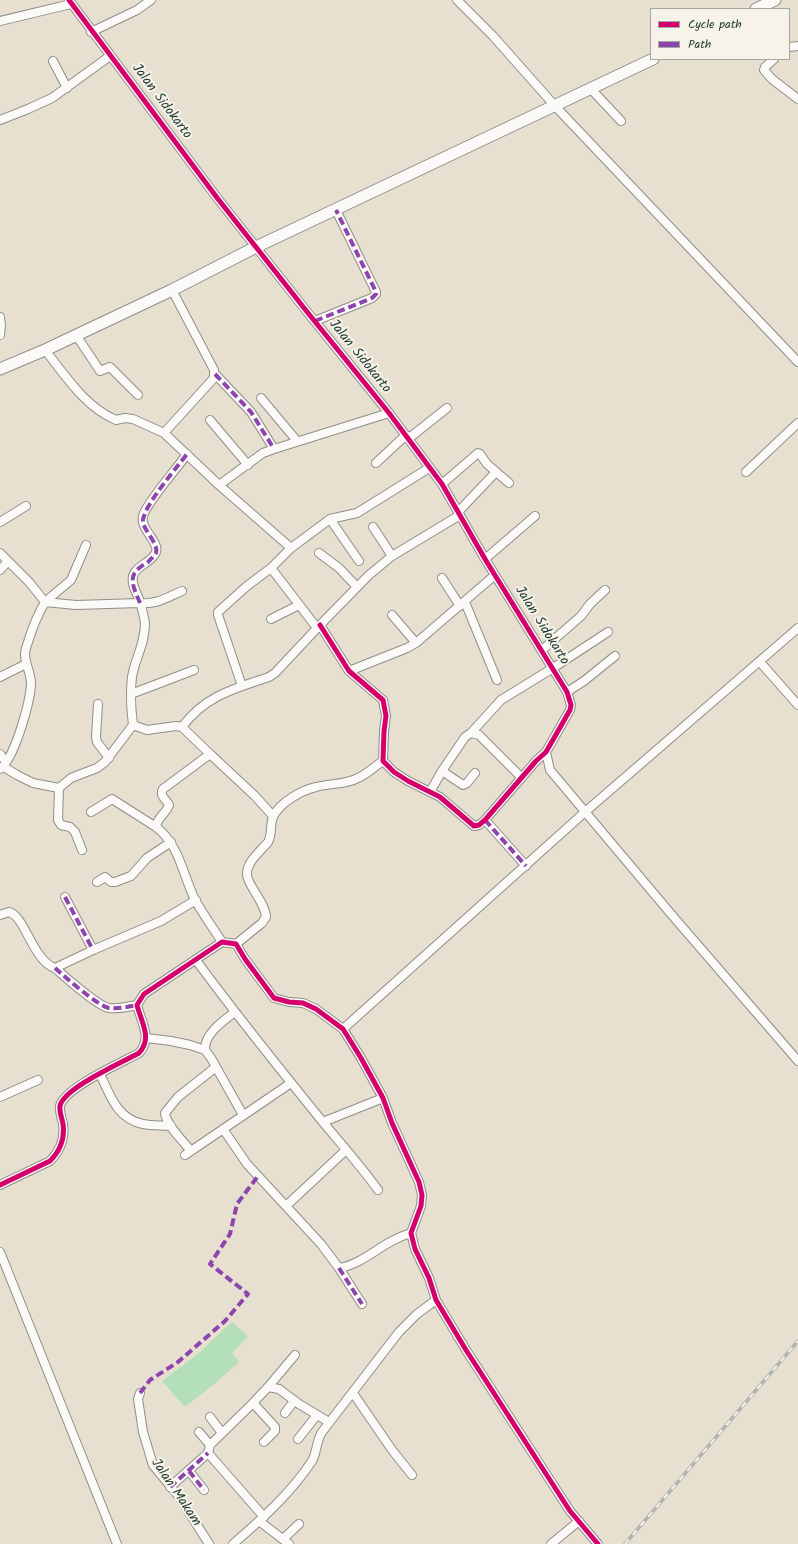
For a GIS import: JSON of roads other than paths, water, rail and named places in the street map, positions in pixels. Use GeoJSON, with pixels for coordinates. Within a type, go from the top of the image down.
{"type":"FeatureCollection","features":[{"type":"Feature","properties":{"kind":"main road"},"geometry":{"type":"LineString","coordinates":[[761,8],[775,0]]}},
{"type":"Feature","properties":{"kind":"main road"},"geometry":{"type":"LineString","coordinates":[[0,369],[45,350],[172,290],[256,247],[651,60]]}},
{"type":"Feature","properties":{"kind":"street"},"geometry":{"type":"LineString","coordinates":[[91,32],[137,10],[151,0]]}},
{"type":"Feature","properties":{"kind":"street"},"geometry":{"type":"LineString","coordinates":[[457,0],[493,36],[555,106],[798,362]]}},
{"type":"Feature","properties":{"kind":"street"},"geometry":{"type":"LineString","coordinates":[[0,21],[70,2]]}},
{"type":"Feature","properties":{"kind":"street","name":"Jalan Sidokarto"},"geometry":{"type":"LineString","coordinates":[[70,2],[91,32],[218,199],[389,413],[442,484],[485,559],[567,692],[571,705],[570,710],[546,752],[485,820]]}},
{"type":"Feature","properties":{"kind":"street"},"geometry":{"type":"LineString","coordinates":[[0,120],[52,98],[110,56]]}},
{"type":"Feature","properties":{"kind":"street"},"geometry":{"type":"LineString","coordinates":[[773,60],[764,68],[764,70],[772,79],[798,99]]}},
{"type":"Feature","properties":{"kind":"street"},"geometry":{"type":"LineString","coordinates":[[53,61],[67,88]]}},
{"type":"Feature","properties":{"kind":"street"},"geometry":{"type":"LineString","coordinates":[[591,89],[621,121]]}},
{"type":"Feature","properties":{"kind":"street"},"geometry":{"type":"LineString","coordinates":[[315,321],[372,298],[376,294],[336,210]]}},
{"type":"Feature","properties":{"kind":"street"},"geometry":{"type":"LineString","coordinates":[[172,290],[215,374],[251,412],[274,448]]}},
{"type":"Feature","properties":{"kind":"street"},"geometry":{"type":"LineString","coordinates":[[0,317],[0,334]]}},
{"type":"Feature","properties":{"kind":"street"},"geometry":{"type":"LineString","coordinates":[[76,335],[100,371],[110,367],[138,395]]}},
{"type":"Feature","properties":{"kind":"street"},"geometry":{"type":"LineString","coordinates":[[45,350],[78,392],[111,418],[116,420],[126,418],[133,419],[164,433],[219,485],[291,548]]}},
{"type":"Feature","properties":{"kind":"street"},"geometry":{"type":"LineString","coordinates":[[164,433],[214,378],[215,374]]}},
{"type":"Feature","properties":{"kind":"street"},"geometry":{"type":"LineString","coordinates":[[261,398],[297,441]]}},
{"type":"Feature","properties":{"kind":"street"},"geometry":{"type":"LineString","coordinates":[[376,463],[407,437],[447,408]]}},
{"type":"Feature","properties":{"kind":"street"},"geometry":{"type":"LineString","coordinates":[[219,485],[263,453],[274,448],[389,413]]}},
{"type":"Feature","properties":{"kind":"street"},"geometry":{"type":"LineString","coordinates":[[210,420],[248,465]]}},
{"type":"Feature","properties":{"kind":"street"},"geometry":{"type":"LineString","coordinates":[[746,472],[798,422]]}},
{"type":"Feature","properties":{"kind":"street"},"geometry":{"type":"LineString","coordinates":[[442,484],[478,453],[487,464],[509,483]]}},
{"type":"Feature","properties":{"kind":"street"},"geometry":{"type":"LineString","coordinates":[[58,788],[71,778],[97,768],[109,758],[133,725],[130,706],[132,676],[143,644],[145,622],[134,588],[133,576],[137,570],[156,553],[156,548],[143,523],[144,515],[152,501],[187,454]]}},
{"type":"Feature","properties":{"kind":"street"},"geometry":{"type":"LineString","coordinates":[[242,686],[218,612],[247,586],[271,568],[291,548],[330,519],[357,513],[429,468]]}},
{"type":"Feature","properties":{"kind":"street"},"geometry":{"type":"LineString","coordinates":[[182,727],[192,714],[217,695],[269,677],[275,673],[318,626],[357,587],[392,556],[459,513],[496,472]]}},
{"type":"Feature","properties":{"kind":"street"},"geometry":{"type":"LineString","coordinates":[[0,522],[26,506]]}},
{"type":"Feature","properties":{"kind":"street"},"geometry":{"type":"LineString","coordinates":[[485,559],[535,516]]}},
{"type":"Feature","properties":{"kind":"street"},"geometry":{"type":"LineString","coordinates":[[330,519],[359,562]]}},
{"type":"Feature","properties":{"kind":"street"},"geometry":{"type":"LineString","coordinates":[[373,527],[392,556]]}},
{"type":"Feature","properties":{"kind":"street"},"geometry":{"type":"LineString","coordinates":[[3,766],[18,737],[29,697],[30,677],[26,664],[25,652],[34,622],[45,602],[71,580],[86,545]]}},
{"type":"Feature","properties":{"kind":"street"},"geometry":{"type":"LineString","coordinates":[[0,553],[29,582],[45,602],[65,604],[148,604],[160,601],[182,591]]}},
{"type":"Feature","properties":{"kind":"street"},"geometry":{"type":"LineString","coordinates":[[319,553],[339,568],[357,587]]}},
{"type":"Feature","properties":{"kind":"street"},"geometry":{"type":"LineString","coordinates":[[0,570],[8,561]]}},
{"type":"Feature","properties":{"kind":"street"},"geometry":{"type":"LineString","coordinates":[[271,568],[299,605],[318,626],[349,671],[385,704],[386,716],[383,761],[394,772],[408,781],[440,797],[474,826],[479,825],[485,820],[526,866]]}},
{"type":"Feature","properties":{"kind":"street"},"geometry":{"type":"LineString","coordinates":[[349,671],[416,643],[495,575]]}},
{"type":"Feature","properties":{"kind":"street"},"geometry":{"type":"LineString","coordinates":[[442,578],[463,604],[496,680]]}},
{"type":"Feature","properties":{"kind":"street"},"geometry":{"type":"LineString","coordinates":[[542,650],[577,620],[590,604],[605,590]]}},
{"type":"Feature","properties":{"kind":"street"},"geometry":{"type":"LineString","coordinates":[[271,619],[299,605]]}},
{"type":"Feature","properties":{"kind":"street"},"geometry":{"type":"LineString","coordinates":[[392,615],[416,643]]}},
{"type":"Feature","properties":{"kind":"street"},"geometry":{"type":"LineString","coordinates":[[343,1029],[585,812],[798,628]]}},
{"type":"Feature","properties":{"kind":"street"},"geometry":{"type":"LineString","coordinates":[[430,792],[465,737],[471,733],[497,702],[608,632]]}},
{"type":"Feature","properties":{"kind":"street"},"geometry":{"type":"LineString","coordinates":[[567,692],[584,681],[615,656]]}},
{"type":"Feature","properties":{"kind":"street"},"geometry":{"type":"LineString","coordinates":[[760,662],[798,705]]}},
{"type":"Feature","properties":{"kind":"street"},"geometry":{"type":"LineString","coordinates":[[0,676],[26,664]]}},
{"type":"Feature","properties":{"kind":"street"},"geometry":{"type":"LineString","coordinates":[[131,694],[194,670]]}},
{"type":"Feature","properties":{"kind":"street"},"geometry":{"type":"LineString","coordinates":[[98,704],[97,742],[109,758]]}},
{"type":"Feature","properties":{"kind":"street"},"geometry":{"type":"LineString","coordinates":[[133,725],[147,730],[176,726],[182,727],[255,796],[273,816]]}},
{"type":"Feature","properties":{"kind":"street"},"geometry":{"type":"LineString","coordinates":[[471,733],[479,735],[522,778]]}},
{"type":"Feature","properties":{"kind":"street"},"geometry":{"type":"LineString","coordinates":[[546,752],[550,770],[798,1062]]}},
{"type":"Feature","properties":{"kind":"street"},"geometry":{"type":"LineString","coordinates":[[0,754],[3,766],[17,775],[33,782],[58,788]]}},
{"type":"Feature","properties":{"kind":"street"},"geometry":{"type":"LineString","coordinates":[[156,827],[158,820],[169,806],[162,795],[163,789],[210,754]]}},
{"type":"Feature","properties":{"kind":"street"},"geometry":{"type":"LineString","coordinates":[[0,1186],[50,1161],[56,1154],[61,1145],[63,1133],[60,1109],[63,1100],[74,1088],[139,1053],[144,1048],[146,1038],[145,1028],[139,1015],[137,1005],[144,994],[222,942],[236,944],[262,923],[266,917],[266,913],[247,876],[248,868],[253,859],[269,840],[273,816],[286,802],[301,792],[316,787],[342,783],[358,778],[383,761]]}},
{"type":"Feature","properties":{"kind":"street"},"geometry":{"type":"LineString","coordinates":[[442,771],[463,785],[467,783],[475,773]]}},
{"type":"Feature","properties":{"kind":"street"},"geometry":{"type":"LineString","coordinates":[[58,788],[58,820],[61,825],[70,827],[75,832],[82,850]]}},
{"type":"Feature","properties":{"kind":"street"},"geometry":{"type":"LineString","coordinates":[[91,812],[112,799],[164,832],[171,842],[196,900],[222,942]]}},
{"type":"Feature","properties":{"kind":"street"},"geometry":{"type":"LineString","coordinates":[[97,882],[105,877],[111,882],[115,882],[131,876],[147,858],[171,842]]}},
{"type":"Feature","properties":{"kind":"street"},"geometry":{"type":"LineString","coordinates":[[65,897],[93,950]]}},
{"type":"Feature","properties":{"kind":"street"},"geometry":{"type":"LineString","coordinates":[[55,968],[161,921],[196,900]]}},
{"type":"Feature","properties":{"kind":"street"},"geometry":{"type":"LineString","coordinates":[[0,915],[9,912],[15,914],[31,943],[45,963],[55,968],[90,997],[107,1008],[137,1005]]}},
{"type":"Feature","properties":{"kind":"street"},"geometry":{"type":"LineString","coordinates":[[236,944],[274,998],[284,1001],[303,1003],[316,1009],[343,1029],[383,1098],[392,1123],[419,1182],[422,1195],[421,1206],[411,1233],[415,1249],[429,1278],[436,1300],[466,1350],[570,1512],[598,1544]]}},
{"type":"Feature","properties":{"kind":"street"},"geometry":{"type":"LineString","coordinates":[[196,960],[291,1083],[366,1173],[378,1190]]}},
{"type":"Feature","properties":{"kind":"street"},"geometry":{"type":"LineString","coordinates":[[235,1012],[218,1025],[206,1041],[205,1050],[244,1115]]}},
{"type":"Feature","properties":{"kind":"street"},"geometry":{"type":"LineString","coordinates":[[146,1038],[171,1041],[205,1050]]}},
{"type":"Feature","properties":{"kind":"street"},"geometry":{"type":"LineString","coordinates":[[216,1067],[178,1097],[167,1110],[165,1116],[188,1153],[291,1083]]}},
{"type":"Feature","properties":{"kind":"street"},"geometry":{"type":"LineString","coordinates":[[100,1074],[114,1104],[124,1116],[143,1124],[171,1126]]}},
{"type":"Feature","properties":{"kind":"street"},"geometry":{"type":"LineString","coordinates":[[0,1097],[38,1080]]}},
{"type":"Feature","properties":{"kind":"street"},"geometry":{"type":"LineString","coordinates":[[323,1122],[383,1098]]}},
{"type":"Feature","properties":{"kind":"street"},"geometry":{"type":"LineString","coordinates":[[223,1129],[247,1164],[321,1244],[339,1268],[362,1304]]}},
{"type":"Feature","properties":{"kind":"street"},"geometry":{"type":"LineString","coordinates":[[286,1206],[346,1150]]}},
{"type":"Feature","properties":{"kind":"street"},"geometry":{"type":"LineString","coordinates":[[339,1268],[348,1266],[391,1242],[411,1233]]}},
{"type":"Feature","properties":{"kind":"street"},"geometry":{"type":"LineString","coordinates":[[0,1252],[117,1544]]}},
{"type":"Feature","properties":{"kind":"street"},"geometry":{"type":"LineString","coordinates":[[233,1544],[262,1519],[290,1490],[311,1462],[319,1436],[329,1422],[399,1332],[417,1314],[436,1300]]}},
{"type":"Feature","properties":{"kind":"street"},"geometry":{"type":"LineString","coordinates":[[170,1487],[189,1471],[222,1433],[268,1387],[295,1355]]}},
{"type":"Feature","properties":{"kind":"street"},"geometry":{"type":"LineString","coordinates":[[268,1387],[279,1389],[294,1401],[329,1422]]}},
{"type":"Feature","properties":{"kind":"street","name":"Jalan Makam"},"geometry":{"type":"LineString","coordinates":[[140,1393],[138,1399],[143,1432],[153,1465],[180,1498],[209,1544]]}},
{"type":"Feature","properties":{"kind":"street"},"geometry":{"type":"LineString","coordinates":[[353,1393],[392,1450],[412,1475]]}},
{"type":"Feature","properties":{"kind":"street"},"geometry":{"type":"LineString","coordinates":[[285,1413],[294,1401]]}},
{"type":"Feature","properties":{"kind":"street"},"geometry":{"type":"LineString","coordinates":[[253,1403],[275,1427],[274,1431],[264,1442]]}},
{"type":"Feature","properties":{"kind":"street"},"geometry":{"type":"LineString","coordinates":[[298,1439],[316,1415]]}},
{"type":"Feature","properties":{"kind":"street"},"geometry":{"type":"LineString","coordinates":[[210,1417],[222,1433]]}},
{"type":"Feature","properties":{"kind":"street"},"geometry":{"type":"LineString","coordinates":[[199,1432],[209,1449],[262,1519],[286,1542],[299,1524]]}},
{"type":"Feature","properties":{"kind":"street"},"geometry":{"type":"LineString","coordinates":[[189,1471],[204,1490]]}},
{"type":"Feature","properties":{"kind":"street"},"geometry":{"type":"LineString","coordinates":[[551,1544],[579,1521]]}},
{"type":"Feature","properties":{"kind":"railway"},"geometry":{"type":"LineString","coordinates":[[625,1544],[798,1341]]}}]}
